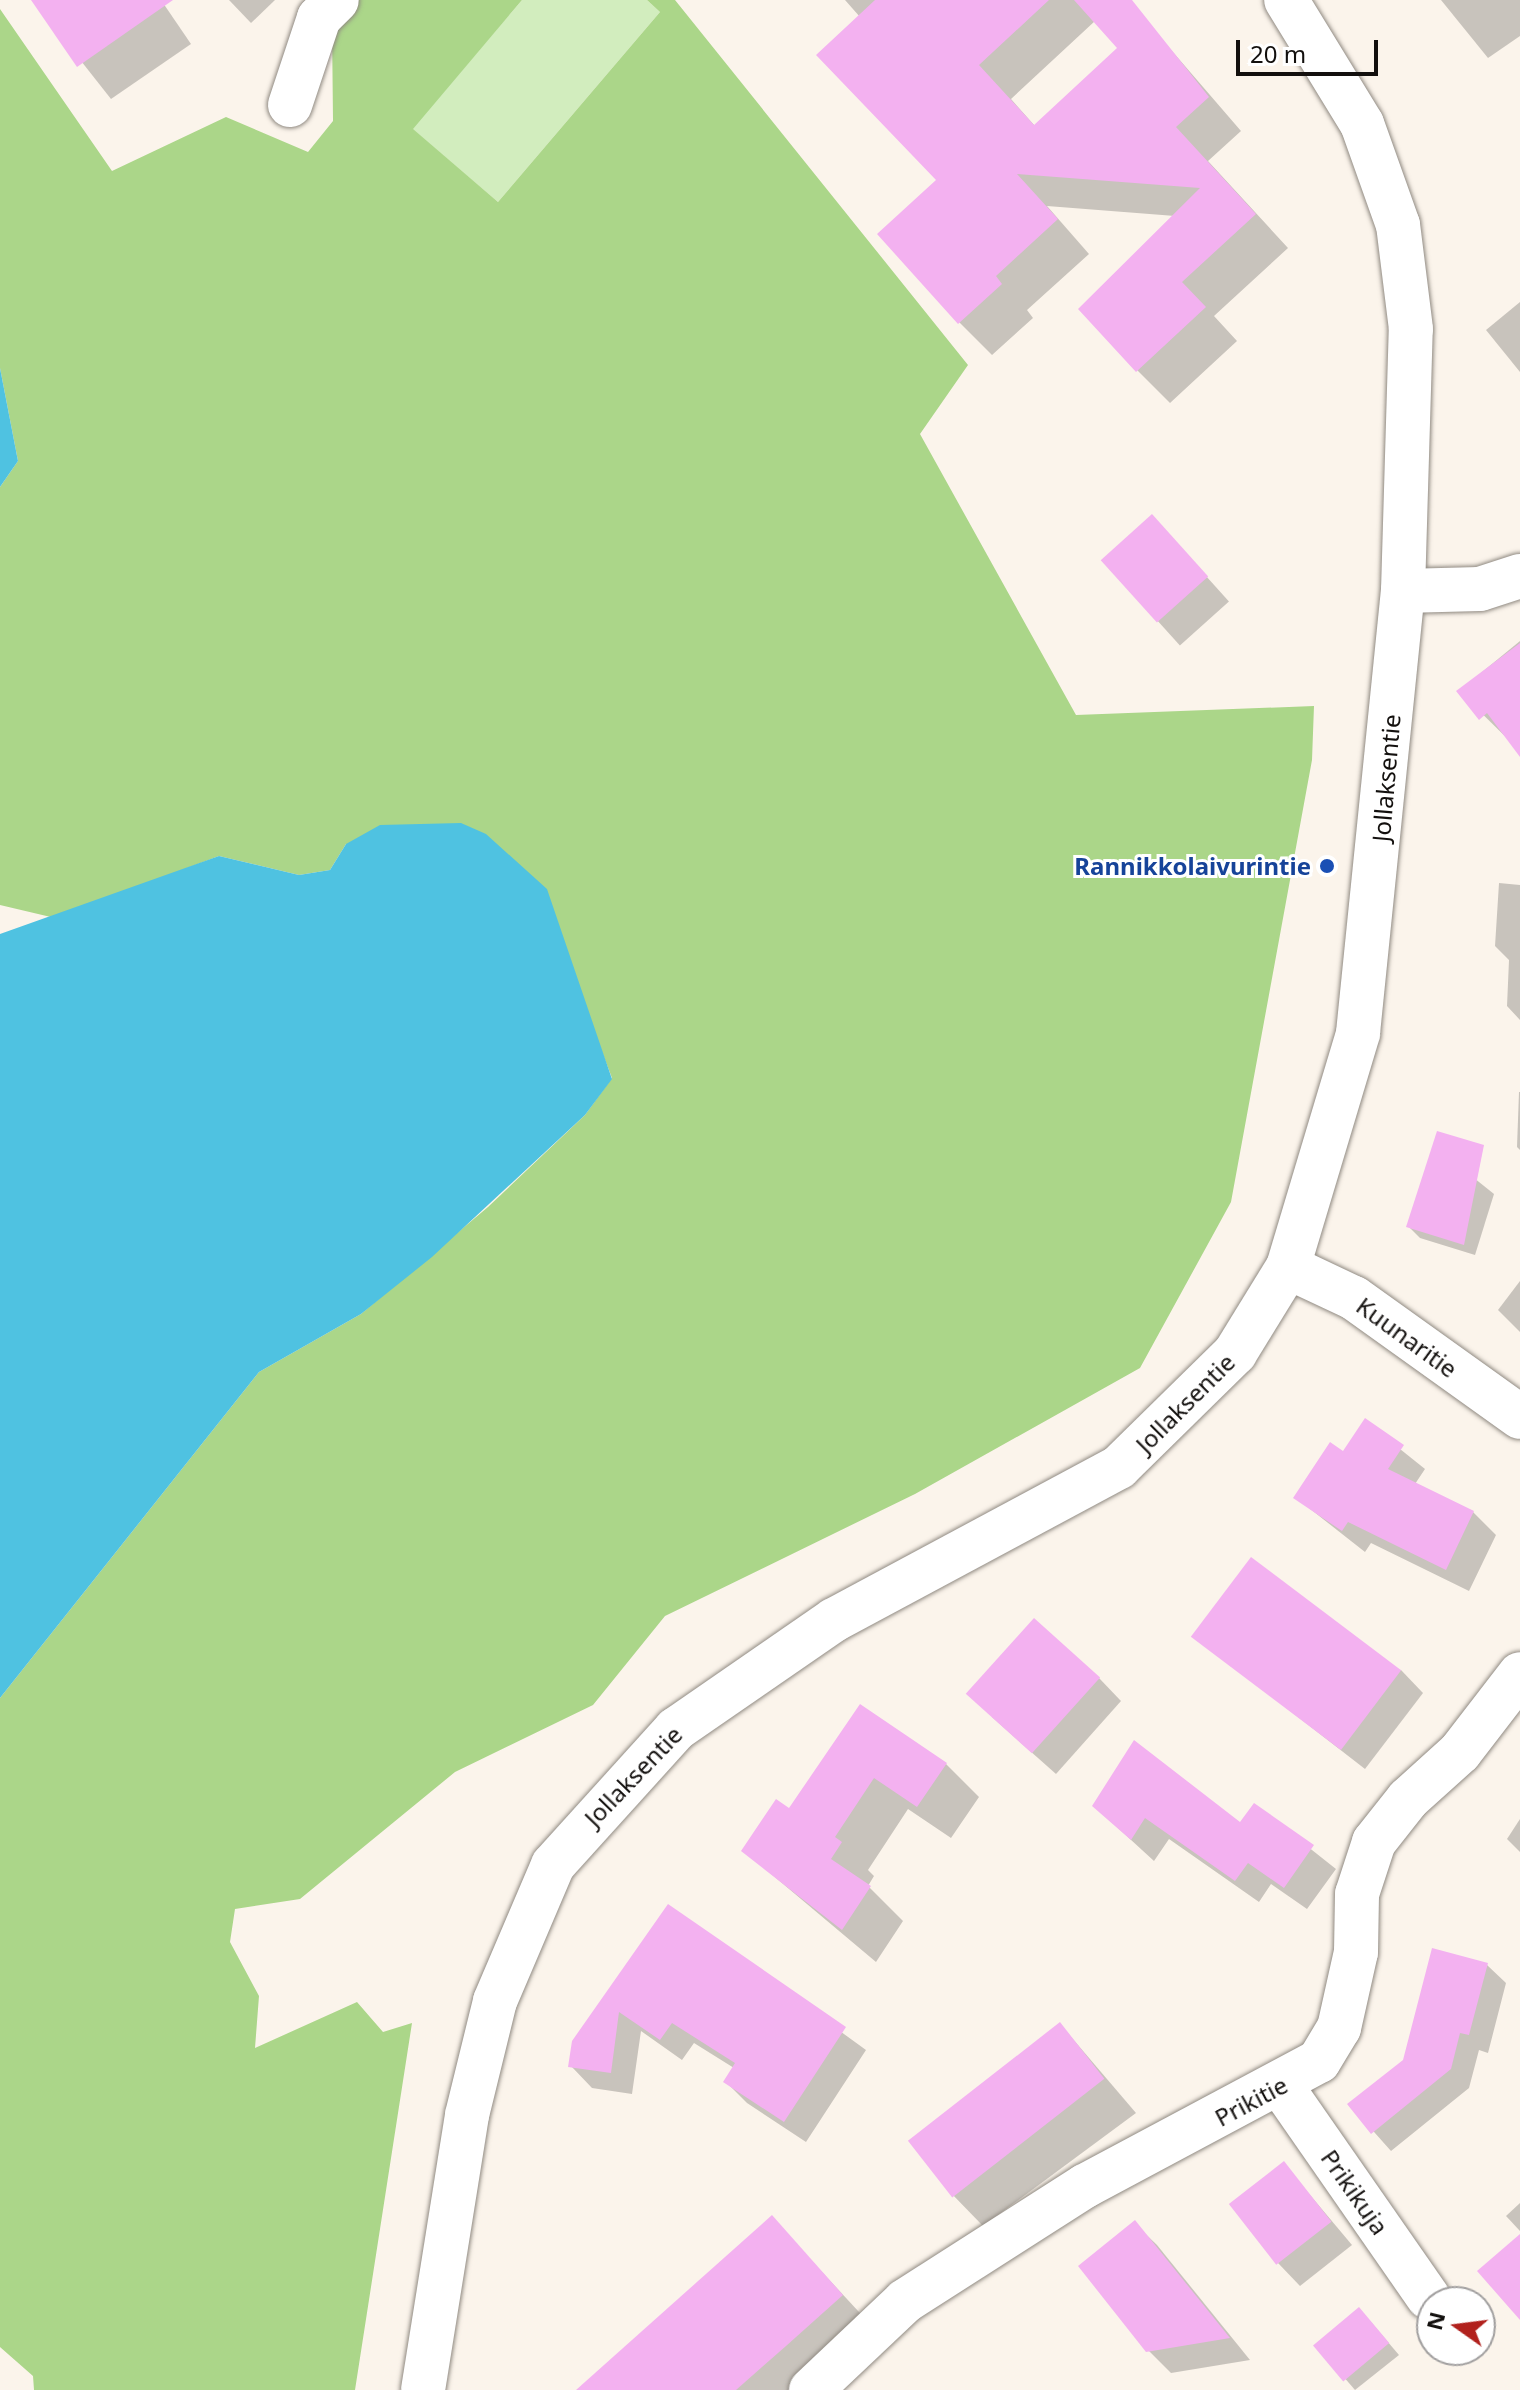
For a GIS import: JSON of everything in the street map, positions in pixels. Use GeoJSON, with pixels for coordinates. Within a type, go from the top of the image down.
{"type":"FeatureCollection","features":[{"type":"Feature","properties":{"kind":"main road"},"geometry":{"type":"LineString","coordinates":[[290,105],[319,18],[337,0]]}},
{"type":"Feature","properties":{"kind":"main road","name":"Jollaksentie"},"geometry":{"type":"LineString","coordinates":[[423,2390],[467,2115],[495,2001],[553,1865],[676,1729],[834,1620],[1119,1467],[1235,1353],[1288,1267],[1358,1033],[1403,591],[1411,329],[1398,225],[1362,124],[1286,0]]}},
{"type":"Feature","properties":{"kind":"main road"},"geometry":{"type":"LineString","coordinates":[[1403,591],[1480,589],[1520,576]]}},
{"type":"Feature","properties":{"kind":"main road","name":"Kuunaritie"},"geometry":{"type":"LineString","coordinates":[[1288,1267],[1354,1298],[1520,1417]]}},
{"type":"Feature","properties":{"kind":"main road","name":"Prikitie"},"geometry":{"type":"LineString","coordinates":[[811,2390],[905,2301],[1085,2186],[1282,2087],[1319,2061],[1339,2028],[1356,1952],[1357,1894],[1374,1842],[1408,1799],[1460,1752],[1520,1674]]}},
{"type":"Feature","properties":{"kind":"main road","name":"Prikikuja"},"geometry":{"type":"LineString","coordinates":[[1282,2087],[1420,2286]]}},
{"type":"Feature","properties":{"kind":"green space"},"geometry":{"type":"Polygon","coordinates":[[[359,0],[522,0],[413,129],[498,202],[660,12],[647,0],[675,0],[968,365],[920,434],[1076,715],[1314,706],[1312,760],[1231,1202],[1140,1368],[915,1494],[665,1616],[593,1705],[455,1772],[300,1899],[235,1909],[230,1942],[259,1996],[255,2048],[357,2002],[383,2032],[412,2023],[355,2390],[34,2390],[33,2376],[0,2347],[0,1698],[259,1372],[361,1314],[488,1207],[585,1115],[612,1078],[588,1015],[346,844],[330,870],[299,875],[219,856],[55,918],[0,905],[0,487],[18,461],[0,368],[0,9],[112,171],[226,117],[308,152],[333,121],[332,27],[359,0]]]}},
{"type":"Feature","properties":{"kind":"green space"},"geometry":{"type":"Polygon","coordinates":[[[522,0],[647,0],[660,12],[498,202],[412,129],[522,0]]]}},
{"type":"Feature","properties":{"kind":"water"},"geometry":{"type":"Polygon","coordinates":[[[0,368],[18,461],[0,487],[0,368]]]}},
{"type":"Feature","properties":{"kind":"water"},"geometry":{"type":"Polygon","coordinates":[[[461,823],[486,834],[547,889],[612,1079],[585,1115],[432,1257],[361,1314],[259,1372],[0,1698],[0,934],[219,856],[299,875],[330,870],[346,844],[380,825],[461,823]]]}},
{"type":"Feature","properties":{"kind":"building"},"geometry":{"type":"Polygon","coordinates":[[[31,0],[173,0],[77,67],[31,0]]]}},
{"type":"Feature","properties":{"kind":"building"},"geometry":{"type":"Polygon","coordinates":[[[875,0],[1049,0],[979,65],[1034,125],[1117,48],[1074,0],[1132,0],[1209,97],[1176,127],[1256,214],[1182,282],[1206,307],[1136,372],[1078,309],[1200,188],[1017,174],[1058,219],[996,276],[1002,284],[958,324],[877,234],[936,180],[816,55],[875,0]]]}},
{"type":"Feature","properties":{"kind":"building"},"geometry":{"type":"Polygon","coordinates":[[[1152,514],[1208,576],[1157,623],[1101,560],[1152,514]]]}},
{"type":"Feature","properties":{"kind":"building"},"geometry":{"type":"Polygon","coordinates":[[[1520,643],[1520,757],[1487,713],[1479,720],[1456,691],[1520,643]]]}},
{"type":"Feature","properties":{"kind":"building"},"geometry":{"type":"Polygon","coordinates":[[[1437,1131],[1484,1145],[1464,1245],[1406,1227],[1437,1131]]]}},
{"type":"Feature","properties":{"kind":"building"},"geometry":{"type":"Polygon","coordinates":[[[1365,1418],[1404,1445],[1388,1469],[1474,1511],[1446,1570],[1348,1522],[1342,1531],[1293,1498],[1330,1442],[1343,1451],[1365,1418]]]}},
{"type":"Feature","properties":{"kind":"building"},"geometry":{"type":"Polygon","coordinates":[[[1251,1557],[1401,1670],[1341,1750],[1191,1637],[1251,1557]]]}},
{"type":"Feature","properties":{"kind":"building"},"geometry":{"type":"Polygon","coordinates":[[[1034,1618],[1100,1678],[1032,1753],[966,1694],[1034,1618]]]}},
{"type":"Feature","properties":{"kind":"building"},"geometry":{"type":"Polygon","coordinates":[[[860,1704],[947,1763],[917,1807],[874,1778],[835,1837],[842,1842],[831,1859],[871,1886],[842,1930],[741,1851],[776,1799],[789,1808],[860,1704]]]}},
{"type":"Feature","properties":{"kind":"building"},"geometry":{"type":"Polygon","coordinates":[[[1134,1740],[1240,1822],[1254,1803],[1314,1845],[1284,1888],[1248,1863],[1235,1881],[1145,1818],[1131,1840],[1092,1806],[1134,1740]]]}},
{"type":"Feature","properties":{"kind":"building"},"geometry":{"type":"Polygon","coordinates":[[[668,1904],[846,2027],[784,2122],[723,2082],[735,2063],[672,2023],[660,2040],[619,2012],[611,2073],[568,2067],[572,2041],[668,1904]]]}},
{"type":"Feature","properties":{"kind":"building"},"geometry":{"type":"Polygon","coordinates":[[[1432,1948],[1488,1963],[1469,2035],[1460,2033],[1451,2069],[1371,2134],[1347,2104],[1403,2060],[1432,1948]]]}},
{"type":"Feature","properties":{"kind":"building"},"geometry":{"type":"Polygon","coordinates":[[[1060,2022],[1104,2079],[952,2198],[908,2141],[1060,2022]]]}},
{"type":"Feature","properties":{"kind":"building"},"geometry":{"type":"Polygon","coordinates":[[[1284,2161],[1331,2222],[1276,2265],[1229,2204],[1284,2161]]]}},
{"type":"Feature","properties":{"kind":"building"},"geometry":{"type":"Polygon","coordinates":[[[772,2215],[843,2295],[786,2346],[736,2390],[576,2390],[772,2215]]]}},
{"type":"Feature","properties":{"kind":"building"},"geometry":{"type":"Polygon","coordinates":[[[1135,2220],[1230,2338],[1146,2352],[1078,2266],[1135,2220]]]}},
{"type":"Feature","properties":{"kind":"building"},"geometry":{"type":"Polygon","coordinates":[[[1520,2234],[1520,2320],[1496,2293],[1496,2286],[1490,2286],[1477,2271],[1520,2234]]]}},
{"type":"Feature","properties":{"kind":"building"},"geometry":{"type":"Polygon","coordinates":[[[1359,2307],[1389,2343],[1343,2382],[1313,2346],[1359,2307]]]}},
{"type":"Feature","properties":{"kind":"place","name":"Rannikkolaivurintie"},"geometry":{"type":"Point","coordinates":[1327,866]}}]}
